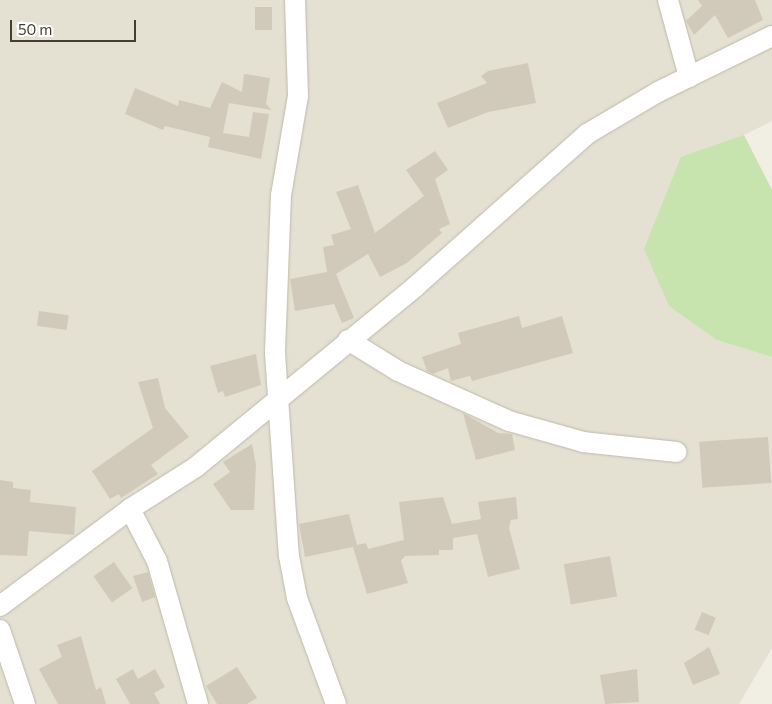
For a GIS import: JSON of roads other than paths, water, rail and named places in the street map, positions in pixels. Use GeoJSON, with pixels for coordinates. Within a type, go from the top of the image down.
{"type":"FeatureCollection","features":[{"type":"Feature","properties":{"kind":"street"},"geometry":{"type":"LineString","coordinates":[[295,0],[298,96],[281,195],[275,353],[289,556],[297,598],[332,702]]}},
{"type":"Feature","properties":{"kind":"street"},"geometry":{"type":"LineString","coordinates":[[668,0],[689,77]]}},
{"type":"Feature","properties":{"kind":"street"},"geometry":{"type":"LineString","coordinates":[[0,606],[130,509],[196,467],[348,340],[587,134],[689,77],[772,36]]}},
{"type":"Feature","properties":{"kind":"street"},"geometry":{"type":"LineString","coordinates":[[348,340],[398,371],[509,421],[583,442],[676,452]]}},
{"type":"Feature","properties":{"kind":"street"},"geometry":{"type":"LineString","coordinates":[[130,509],[157,561],[198,704]]}},
{"type":"Feature","properties":{"kind":"street"},"geometry":{"type":"LineString","coordinates":[[0,630],[25,704]]}}]}
